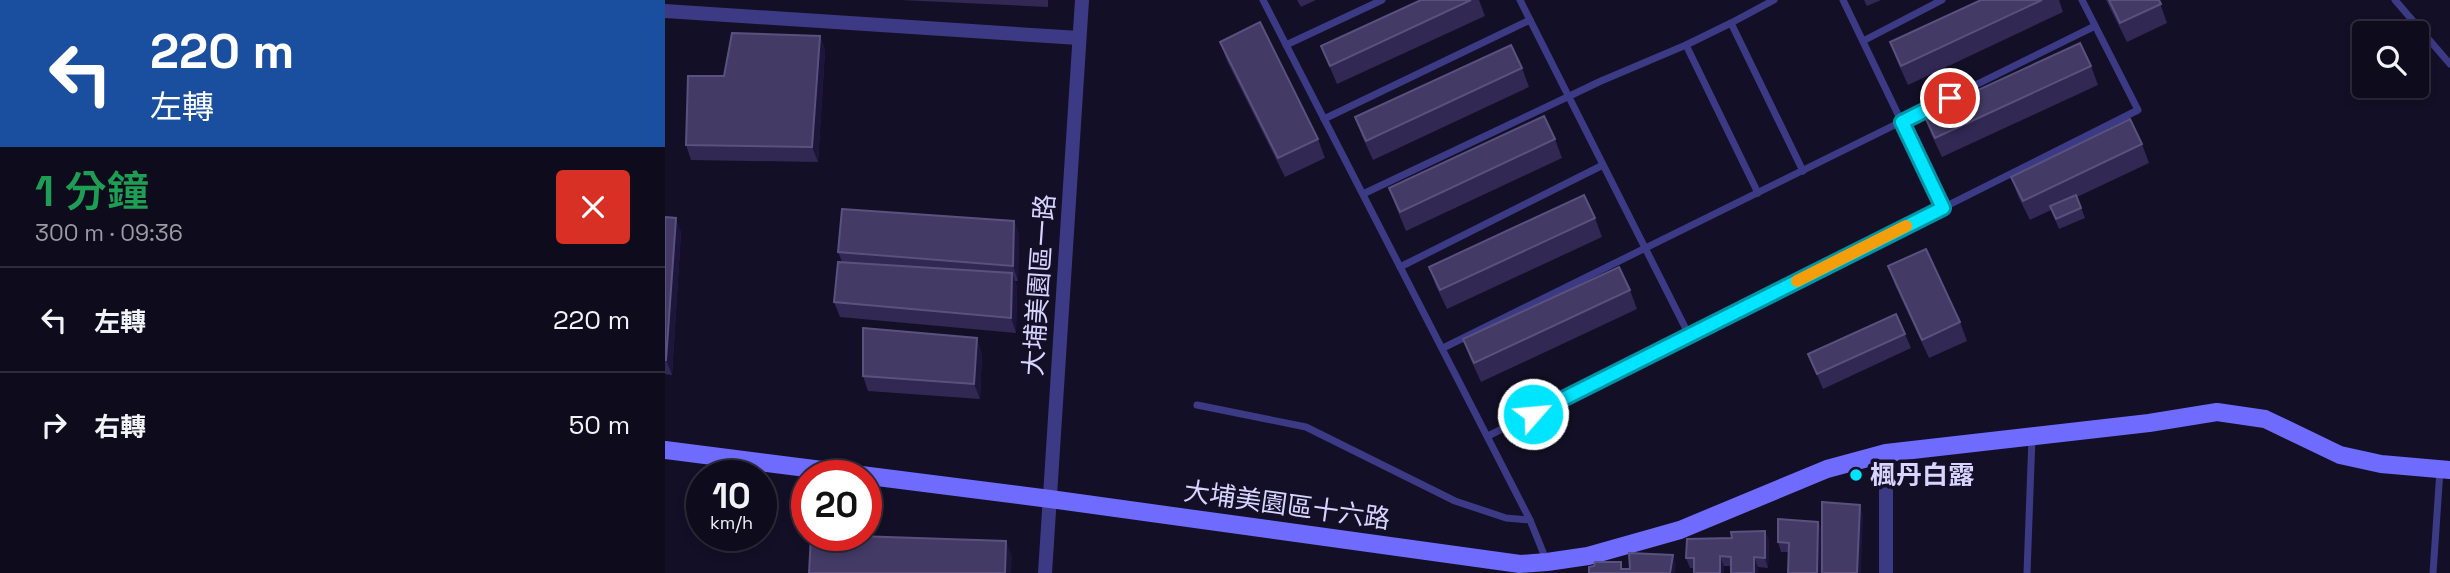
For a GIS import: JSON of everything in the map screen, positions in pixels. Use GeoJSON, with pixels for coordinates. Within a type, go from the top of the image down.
{"type":"FeatureCollection","features":[{"type":"Feature","properties":{"kind":"street","name":"大埔美園區一路"},"geometry":{"type":"LineString","coordinates":[[1045,573],[1082,0]]}},
{"type":"Feature","properties":{"kind":"street"},"geometry":{"type":"LineString","coordinates":[[665,11],[1079,38]]}},
{"type":"Feature","properties":{"kind":"street","name":"大埔美園區十六路"},"geometry":{"type":"LineString","coordinates":[[665,450],[1051,499],[1520,564],[1588,556],[1680,530],[1827,469],[1886,453],[2217,412],[2265,418],[2340,455],[2381,464],[2445,470]]}},
{"type":"Feature","properties":{"kind":"street"},"geometry":{"type":"LineString","coordinates":[[1886,453],[1886,573]]}},
{"type":"Feature","properties":{"kind":"lane"},"geometry":{"type":"LineString","coordinates":[[1263,0],[1488,436],[1530,520],[1547,562]]}},
{"type":"Feature","properties":{"kind":"lane"},"geometry":{"type":"LineString","coordinates":[[1286,45],[1382,0]]}},
{"type":"Feature","properties":{"kind":"lane"},"geometry":{"type":"LineString","coordinates":[[1520,0],[1689,335]]}},
{"type":"Feature","properties":{"kind":"lane"},"geometry":{"type":"LineString","coordinates":[[1363,194],[1686,45],[1775,0]]}},
{"type":"Feature","properties":{"kind":"lane"},"geometry":{"type":"LineString","coordinates":[[1843,0],[1943,208]]}},
{"type":"Feature","properties":{"kind":"lane"},"geometry":{"type":"LineString","coordinates":[[1863,41],[1942,0]]}},
{"type":"Feature","properties":{"kind":"lane"},"geometry":{"type":"LineString","coordinates":[[1488,436],[2138,110],[2082,0]]}},
{"type":"Feature","properties":{"kind":"lane"},"geometry":{"type":"LineString","coordinates":[[2395,0],[2450,64]]}},
{"type":"Feature","properties":{"kind":"lane"},"geometry":{"type":"LineString","coordinates":[[1324,119],[1530,20]]}},
{"type":"Feature","properties":{"kind":"lane"},"geometry":{"type":"LineString","coordinates":[[1731,23],[1803,171]]}},
{"type":"Feature","properties":{"kind":"lane"},"geometry":{"type":"LineString","coordinates":[[1443,348],[2095,26]]}},
{"type":"Feature","properties":{"kind":"lane"},"geometry":{"type":"LineString","coordinates":[[1686,45],[1758,193]]}},
{"type":"Feature","properties":{"kind":"lane"},"geometry":{"type":"LineString","coordinates":[[1401,267],[1603,165]]}},
{"type":"Feature","properties":{"kind":"lane"},"geometry":{"type":"LineString","coordinates":[[1197,405],[1306,427],[1455,501],[1506,518],[1530,520]]}},
{"type":"Feature","properties":{"kind":"lane"},"geometry":{"type":"LineString","coordinates":[[2027,573],[2032,437]]}},
{"type":"Feature","properties":{"kind":"lane"},"geometry":{"type":"LineString","coordinates":[[2433,573],[2445,470]]}},
{"type":"Feature","properties":{"kind":"building"},"geometry":{"type":"Polygon","coordinates":[[[1421,0],[1471,0],[1330,66],[1321,46],[1421,0]]]}},
{"type":"Feature","properties":{"kind":"building"},"geometry":{"type":"Polygon","coordinates":[[[1981,0],[2042,0],[1901,66],[1890,42],[1981,0]]]}},
{"type":"Feature","properties":{"kind":"building"},"geometry":{"type":"Polygon","coordinates":[[[2109,0],[2159,0],[2161,4],[2120,23],[2109,0]]]}},
{"type":"Feature","properties":{"kind":"building"},"geometry":{"type":"Polygon","coordinates":[[[1260,22],[1318,139],[1278,158],[1220,42],[1260,22]]]}},
{"type":"Feature","properties":{"kind":"building"},"geometry":{"type":"Polygon","coordinates":[[[732,33],[820,36],[812,147],[686,145],[688,76],[724,76],[732,33]]]}},
{"type":"Feature","properties":{"kind":"building"},"geometry":{"type":"Polygon","coordinates":[[[2080,43],[2091,66],[1935,138],[1924,115],[2080,43]]]}},
{"type":"Feature","properties":{"kind":"building"},"geometry":{"type":"Polygon","coordinates":[[[1511,45],[1522,68],[1366,141],[1355,117],[1511,45]]]}},
{"type":"Feature","properties":{"kind":"building"},"geometry":{"type":"Polygon","coordinates":[[[1544,116],[1555,139],[1400,212],[1389,188],[1544,116]]]}},
{"type":"Feature","properties":{"kind":"building"},"geometry":{"type":"Polygon","coordinates":[[[2130,119],[2142,144],[2023,201],[2011,177],[2130,119]]]}},
{"type":"Feature","properties":{"kind":"building"},"geometry":{"type":"Polygon","coordinates":[[[1584,195],[1595,218],[1440,290],[1429,267],[1584,195]]]}},
{"type":"Feature","properties":{"kind":"building"},"geometry":{"type":"Polygon","coordinates":[[[2076,195],[2081,208],[2056,219],[2050,206],[2076,195]]]}},
{"type":"Feature","properties":{"kind":"building"},"geometry":{"type":"Polygon","coordinates":[[[842,209],[1014,221],[1013,266],[838,252],[842,209]]]}},
{"type":"Feature","properties":{"kind":"building"},"geometry":{"type":"Polygon","coordinates":[[[665,217],[676,218],[666,360],[665,360],[665,217]]]}},
{"type":"Feature","properties":{"kind":"building"},"geometry":{"type":"Polygon","coordinates":[[[1926,249],[1960,322],[1922,340],[1888,266],[1926,249]]]}},
{"type":"Feature","properties":{"kind":"building"},"geometry":{"type":"Polygon","coordinates":[[[838,262],[1012,273],[1011,318],[834,302],[838,262]]]}},
{"type":"Feature","properties":{"kind":"building"},"geometry":{"type":"Polygon","coordinates":[[[1619,267],[1630,290],[1474,363],[1463,339],[1619,267]]]}},
{"type":"Feature","properties":{"kind":"building"},"geometry":{"type":"Polygon","coordinates":[[[1896,314],[1905,334],[1817,374],[1808,354],[1896,314]]]}},
{"type":"Feature","properties":{"kind":"building"},"geometry":{"type":"Polygon","coordinates":[[[863,328],[977,338],[974,384],[863,376],[863,328]]]}},
{"type":"Feature","properties":{"kind":"building"},"geometry":{"type":"Polygon","coordinates":[[[1822,502],[1860,505],[1857,573],[1822,573],[1822,502]]]}},
{"type":"Feature","properties":{"kind":"building"},"geometry":{"type":"Polygon","coordinates":[[[1778,519],[1818,522],[1817,573],[1788,573],[1789,543],[1778,542],[1778,519]]]}},
{"type":"Feature","properties":{"kind":"building"},"geometry":{"type":"Polygon","coordinates":[[[1765,531],[1765,558],[1754,557],[1754,573],[1731,573],[1731,557],[1720,556],[1720,573],[1694,573],[1694,558],[1686,558],[1687,539],[1732,538],[1731,532],[1765,531]]]}},
{"type":"Feature","properties":{"kind":"building"},"geometry":{"type":"Polygon","coordinates":[[[882,537],[1006,541],[1005,573],[809,573],[810,551],[882,551],[882,537]]]}},
{"type":"Feature","properties":{"kind":"building"},"geometry":{"type":"Polygon","coordinates":[[[1629,553],[1673,555],[1670,573],[1589,573],[1589,567],[1594,566],[1595,562],[1621,562],[1621,569],[1630,569],[1629,553]]]}},
{"type":"Feature","properties":{"kind":"slow traffic"},"geometry":{"type":"LineString","coordinates":[[1797,281],[1906,226]]}},
{"type":"Feature","properties":{"kind":"place","name":"楓丹白露"},"geometry":{"type":"Point","coordinates":[1856,475]}},
{"type":"Feature","properties":{"kind":"route"},"geometry":{"type":"LineString","coordinates":[[1533,414],[1943,208],[1902,122],[1950,98]]}}]}
